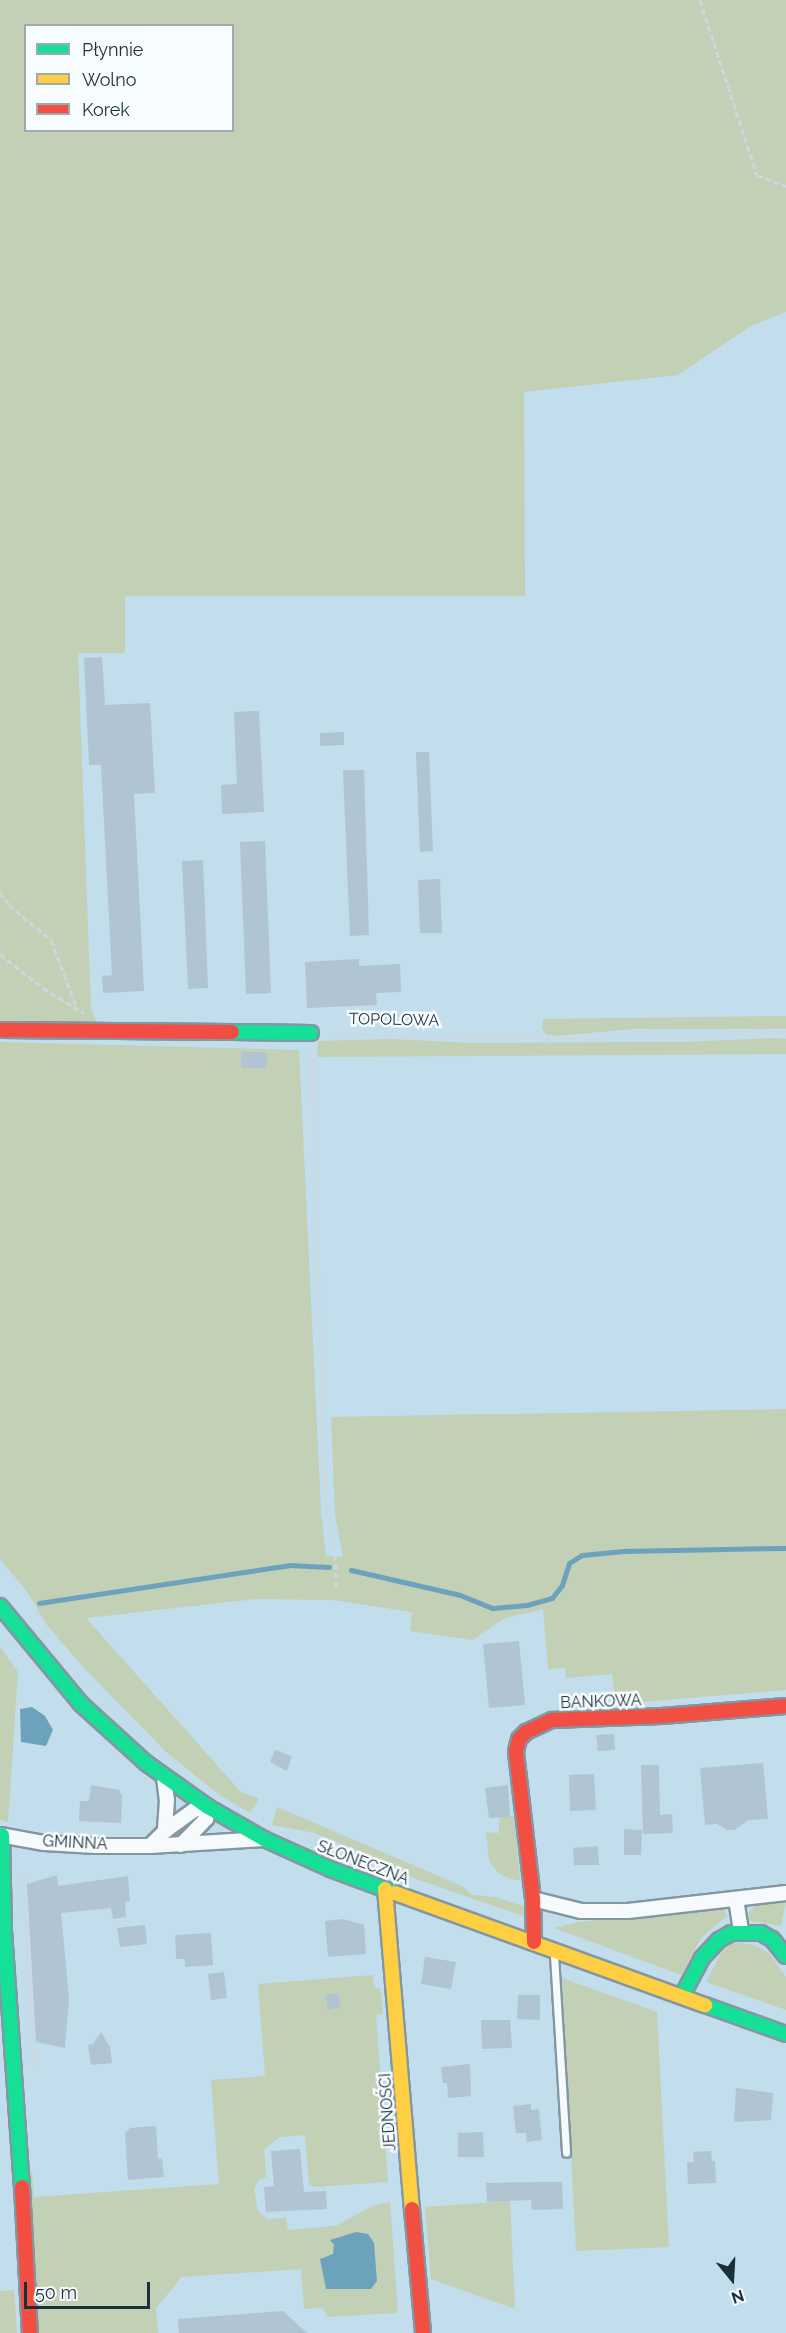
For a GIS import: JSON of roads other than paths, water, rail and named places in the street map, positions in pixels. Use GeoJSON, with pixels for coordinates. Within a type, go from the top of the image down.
{"type":"FeatureCollection","features":[{"type":"Feature","properties":{"kind":"street"},"geometry":{"type":"LineString","coordinates":[[0,1030],[312,1033]]}},
{"type":"Feature","properties":{"kind":"street","name":"SŁONECZNA"},"geometry":{"type":"LineString","coordinates":[[0,1606],[81,1704],[164,1777],[208,1807],[264,1839],[385,1889],[786,2034]]}},
{"type":"Feature","properties":{"kind":"street","name":"BANKOWA"},"geometry":{"type":"LineString","coordinates":[[534,1942],[533,1899],[516,1751],[519,1739],[526,1732],[552,1720],[662,1716],[786,1706]]}},
{"type":"Feature","properties":{"kind":"street"},"geometry":{"type":"LineString","coordinates":[[164,1777],[167,1800],[165,1831]]}},
{"type":"Feature","properties":{"kind":"street"},"geometry":{"type":"LineString","coordinates":[[155,1846],[165,1831],[194,1810],[208,1807],[206,1818],[181,1845]]}},
{"type":"Feature","properties":{"kind":"street"},"geometry":{"type":"LineString","coordinates":[[1,1835],[4,1932],[30,2333]]}},
{"type":"Feature","properties":{"kind":"street","name":"GMINNA"},"geometry":{"type":"LineString","coordinates":[[1,1835],[45,1843],[155,1846],[264,1839]]}},
{"type":"Feature","properties":{"kind":"street","name":"JEDNOŚCI"},"geometry":{"type":"LineString","coordinates":[[385,1889],[423,2333]]}},
{"type":"Feature","properties":{"kind":"street"},"geometry":{"type":"LineString","coordinates":[[533,1899],[580,1911],[604,1911],[786,1893]]}},
{"type":"Feature","properties":{"kind":"street"},"geometry":{"type":"LineString","coordinates":[[736,1899],[741,1931]]}},
{"type":"Feature","properties":{"kind":"street"},"geometry":{"type":"LineString","coordinates":[[682,1996],[708,1952],[719,1940],[741,1931],[760,1933],[772,1939],[786,1956]]}},
{"type":"Feature","properties":{"kind":"lane"},"geometry":{"type":"LineString","coordinates":[[554,1949],[566,2153]]}},
{"type":"Feature","properties":{"kind":"water"},"geometry":{"type":"Polygon","coordinates":[[[32,1707],[45,1716],[53,1730],[46,1746],[21,1742],[20,1709],[32,1707]]]}},
{"type":"Feature","properties":{"kind":"water"},"geometry":{"type":"Polygon","coordinates":[[[356,2232],[368,2234],[374,2243],[377,2281],[371,2289],[326,2289],[320,2259],[333,2254],[334,2245],[330,2240],[356,2232]]]}},
{"type":"Feature","properties":{"kind":"waterway"},"geometry":{"type":"LineString","coordinates":[[351,1570],[460,1595],[493,1608],[527,1605],[552,1598],[562,1585],[569,1563],[582,1555],[624,1551],[786,1548]]}},
{"type":"Feature","properties":{"kind":"waterway"},"geometry":{"type":"LineString","coordinates":[[39,1603],[289,1565],[329,1567]]}}]}
